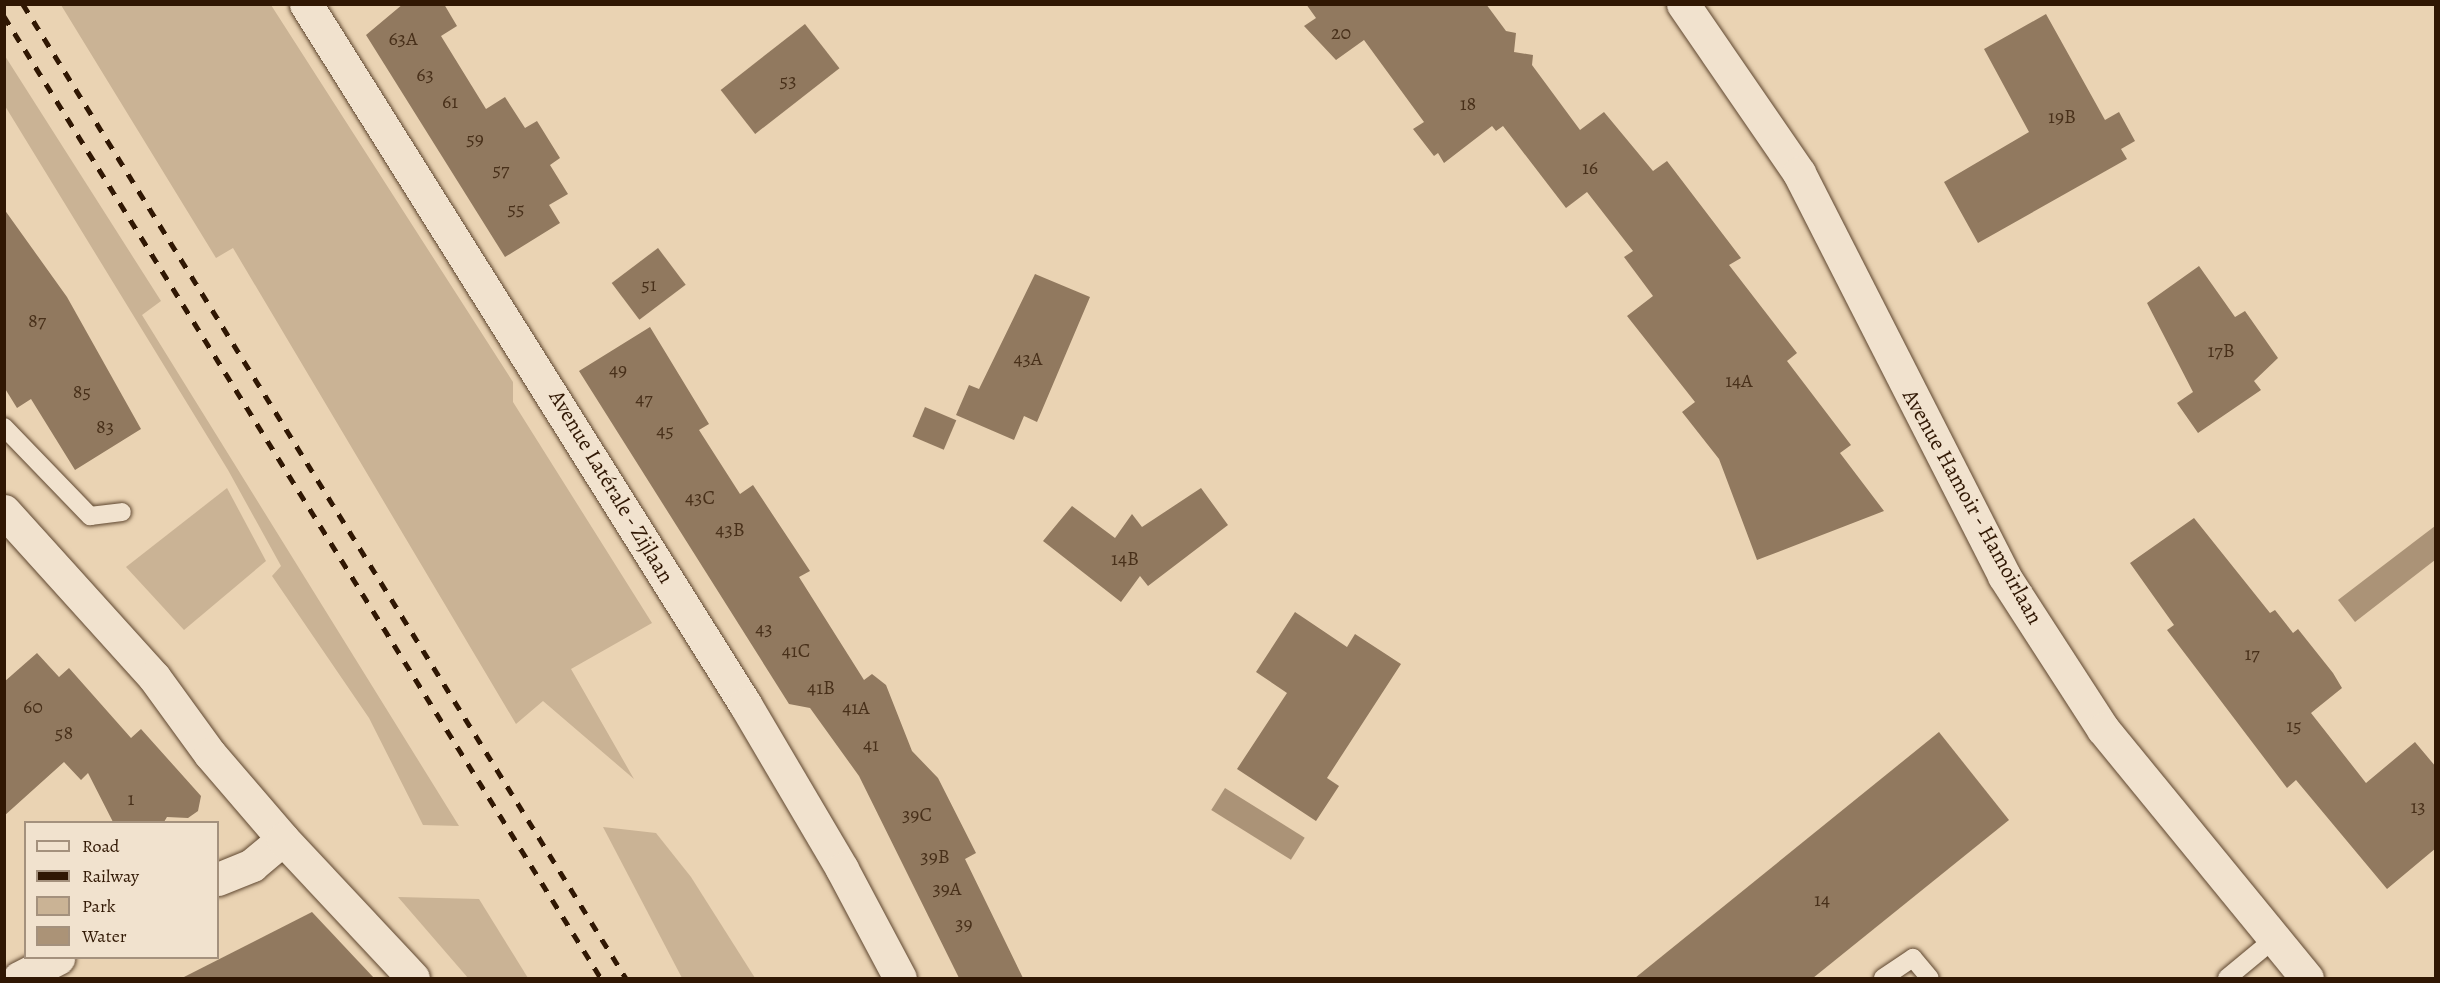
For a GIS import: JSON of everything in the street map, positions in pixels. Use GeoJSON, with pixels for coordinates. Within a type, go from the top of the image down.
{"type":"FeatureCollection","features":[{"type":"Feature","properties":{"kind":"street","name":"Avenue Latérale - Zijlaan"},"geometry":{"type":"LineString","coordinates":[[306,4],[541,371],[757,724],[900,978]]}},
{"type":"Feature","properties":{"kind":"street","name":"Avenue Hamoir - Hamoirlaan"},"geometry":{"type":"LineString","coordinates":[[1683,4],[1799,173],[2004,576],[2103,729],[2272,940],[2307,978]]}},
{"type":"Feature","properties":{"kind":"street"},"geometry":{"type":"LineString","coordinates":[[4,512],[154,677],[210,754],[283,839],[413,978]]}},
{"type":"Feature","properties":{"kind":"street"},"geometry":{"type":"LineString","coordinates":[[219,879],[252,865],[283,839]]}},
{"type":"Feature","properties":{"kind":"street"},"geometry":{"type":"LineString","coordinates":[[19,978],[54,959]]}},
{"type":"Feature","properties":{"kind":"lane"},"geometry":{"type":"LineString","coordinates":[[4,427],[90,516],[122,512]]}},
{"type":"Feature","properties":{"kind":"lane"},"geometry":{"type":"LineString","coordinates":[[2228,978],[2272,940]]}},
{"type":"Feature","properties":{"kind":"lane"},"geometry":{"type":"LineString","coordinates":[[1883,978],[1913,958],[1930,978]]}},
{"type":"Feature","properties":{"kind":"green space"},"geometry":{"type":"Polygon","coordinates":[[[61,5],[271,5],[513,382],[513,402],[652,623],[571,669],[634,779],[543,701],[516,724],[233,248],[216,258],[61,5]]]}},
{"type":"Feature","properties":{"kind":"green space"},"geometry":{"type":"Polygon","coordinates":[[[5,56],[161,301],[142,315],[459,826],[423,825],[369,718],[272,576],[281,566],[228,470],[5,106],[5,56]]]}},
{"type":"Feature","properties":{"kind":"green space"},"geometry":{"type":"Polygon","coordinates":[[[227,488],[266,561],[184,630],[126,567],[227,488]]]}},
{"type":"Feature","properties":{"kind":"green space"},"geometry":{"type":"Polygon","coordinates":[[[603,827],[656,833],[691,877],[755,978],[682,978],[603,827]]]}},
{"type":"Feature","properties":{"kind":"green space"},"geometry":{"type":"Polygon","coordinates":[[[398,897],[479,899],[528,978],[468,978],[398,897]]]}},
{"type":"Feature","properties":{"kind":"water"},"geometry":{"type":"Polygon","coordinates":[[[2435,526],[2435,560],[2355,622],[2338,600],[2435,526]]]}},
{"type":"Feature","properties":{"kind":"water"},"geometry":{"type":"Polygon","coordinates":[[[1225,788],[1305,838],[1291,860],[1211,810],[1225,788]]]}},
{"type":"Feature","properties":{"kind":"building"},"geometry":{"type":"Polygon","coordinates":[[[403,4],[444,4],[457,26],[441,36],[486,109],[505,97],[525,128],[537,121],[560,158],[550,165],[568,194],[549,205],[560,223],[505,257],[366,35],[403,4]]]}},
{"type":"Feature","properties":{"kind":"building"},"geometry":{"type":"Polygon","coordinates":[[[1306,4],[1486,4],[1506,31],[1516,33],[1514,52],[1533,55],[1532,65],[1580,130],[1604,112],[1653,171],[1667,161],[1741,258],[1729,265],[1797,353],[1787,361],[1851,445],[1840,453],[1884,511],[1757,560],[1719,459],[1682,412],[1695,402],[1627,316],[1653,296],[1624,257],[1633,251],[1587,192],[1566,208],[1503,126],[1496,131],[1492,126],[1444,163],[1438,153],[1434,156],[1413,129],[1424,122],[1364,40],[1336,60],[1304,26],[1316,18],[1306,4]]]}},
{"type":"Feature","properties":{"kind":"building"},"geometry":{"type":"Polygon","coordinates":[[[2046,14],[2105,120],[2119,112],[2135,141],[2121,149],[2127,159],[1978,243],[1944,182],[2029,132],[1984,49],[2046,14]]]}},
{"type":"Feature","properties":{"kind":"building"},"geometry":{"type":"Polygon","coordinates":[[[805,24],[839,68],[755,134],[721,90],[805,24]]]}},
{"type":"Feature","properties":{"kind":"building"},"geometry":{"type":"Polygon","coordinates":[[[4,209],[67,297],[141,429],[75,470],[31,399],[17,408],[4,387],[4,209]]]}},
{"type":"Feature","properties":{"kind":"building"},"geometry":{"type":"Polygon","coordinates":[[[658,248],[686,285],[639,320],[612,283],[658,248]]]}},
{"type":"Feature","properties":{"kind":"building"},"geometry":{"type":"Polygon","coordinates":[[[2199,266],[2235,317],[2245,311],[2278,358],[2254,381],[2261,390],[2198,433],[2177,403],[2193,392],[2147,303],[2199,266]]]}},
{"type":"Feature","properties":{"kind":"building"},"geometry":{"type":"Polygon","coordinates":[[[1035,274],[1090,297],[1037,422],[1024,416],[1014,440],[956,415],[969,385],[979,389],[1035,274]]]}},
{"type":"Feature","properties":{"kind":"building"},"geometry":{"type":"Polygon","coordinates":[[[650,327],[709,424],[699,430],[740,494],[753,485],[810,571],[799,577],[864,680],[872,674],[886,685],[912,751],[938,778],[976,853],[965,859],[1023,978],[959,978],[859,776],[810,708],[789,704],[579,371],[650,327]]]}},
{"type":"Feature","properties":{"kind":"building"},"geometry":{"type":"Polygon","coordinates":[[[925,407],[956,420],[944,450],[912,436],[925,407]]]}},
{"type":"Feature","properties":{"kind":"building"},"geometry":{"type":"Polygon","coordinates":[[[1201,488],[1228,525],[1148,586],[1140,576],[1121,602],[1043,541],[1072,506],[1115,538],[1132,514],[1142,527],[1201,488]]]}},
{"type":"Feature","properties":{"kind":"building"},"geometry":{"type":"Polygon","coordinates":[[[2194,518],[2270,613],[2275,610],[2293,633],[2298,629],[2333,673],[2342,688],[2311,713],[2366,783],[2415,742],[2436,767],[2436,848],[2387,889],[2296,780],[2287,788],[2167,630],[2174,625],[2130,563],[2194,518]]]}},
{"type":"Feature","properties":{"kind":"building"},"geometry":{"type":"Polygon","coordinates":[[[1295,612],[1347,647],[1355,634],[1401,664],[1327,778],[1339,786],[1316,821],[1237,769],[1287,693],[1256,672],[1295,612]]]}},
{"type":"Feature","properties":{"kind":"building"},"geometry":{"type":"Polygon","coordinates":[[[37,653],[59,677],[69,668],[131,738],[141,729],[201,796],[198,811],[188,818],[167,817],[165,821],[112,821],[88,773],[81,780],[64,762],[4,816],[4,682],[37,653]]]}},
{"type":"Feature","properties":{"kind":"building"},"geometry":{"type":"Polygon","coordinates":[[[1939,732],[2009,820],[1813,978],[1635,978],[1939,732]]]}},
{"type":"Feature","properties":{"kind":"building"},"geometry":{"type":"Polygon","coordinates":[[[312,912],[374,978],[182,978],[312,912]]]}},
{"type":"Feature","properties":{"kind":"railway"},"geometry":{"type":"LineString","coordinates":[[23,4],[626,978]]}},
{"type":"Feature","properties":{"kind":"railway"},"geometry":{"type":"LineString","coordinates":[[4,16],[601,978]]}}]}
